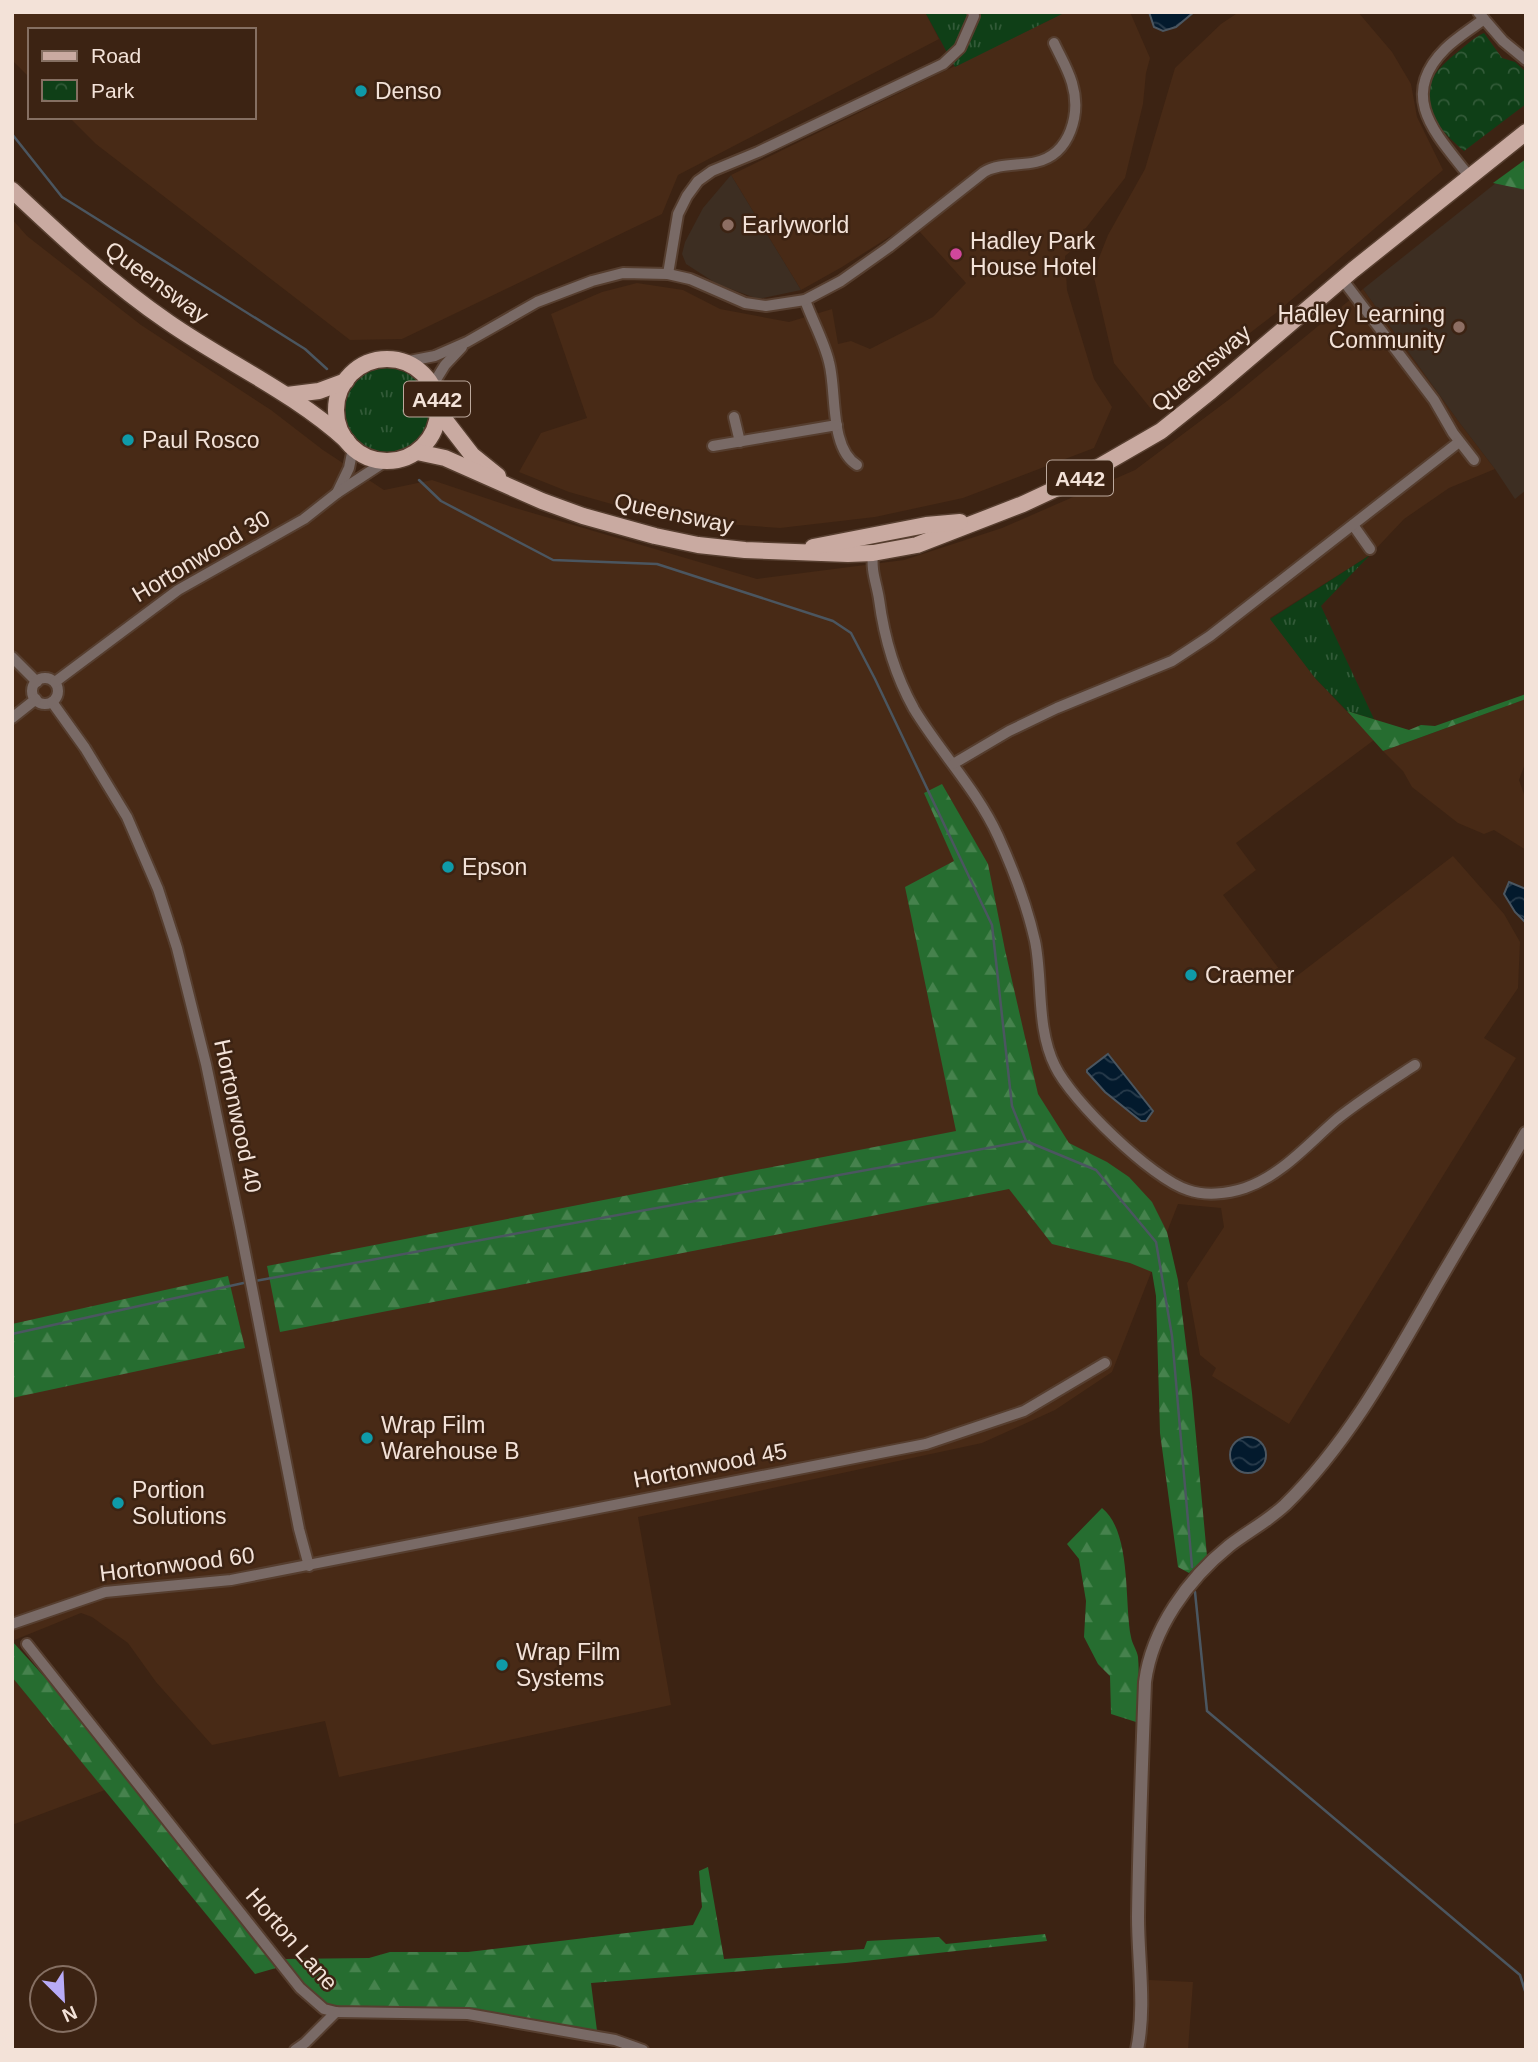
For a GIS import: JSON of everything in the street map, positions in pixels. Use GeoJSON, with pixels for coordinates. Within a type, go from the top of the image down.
{"type":"FeatureCollection","features":[{"type":"Feature","properties":{"kind":"main road","name":"Queensway"},"geometry":{"type":"LineString","coordinates":[[417,452],[445,458],[583,516],[655,536],[745,551],[873,552],[917,545],[1023,504],[1083,476],[1161,431],[1342,279],[1526,132]]}},
{"type":"Feature","properties":{"kind":"main road","name":"Queensway"},"geometry":{"type":"LineString","coordinates":[[12,190],[113,282],[169,323],[287,395],[326,422],[350,445]]}},
{"type":"Feature","properties":{"kind":"main road","name":"A442"},"geometry":{"type":"LineString","coordinates":[[287,395],[319,391],[346,381],[356,371],[376,361],[404,362],[415,368],[432,386],[437,398],[436,427],[428,441],[417,452]]}},
{"type":"Feature","properties":{"kind":"main road"},"geometry":{"type":"LineString","coordinates":[[346,381],[337,400],[338,422],[350,445],[374,460],[402,459],[417,452]]}},
{"type":"Feature","properties":{"kind":"main road","name":"Queensway"},"geometry":{"type":"LineString","coordinates":[[438,411],[472,455],[512,487]]}},
{"type":"Feature","properties":{"kind":"main road","name":"Queensway"},"geometry":{"type":"LineString","coordinates":[[792,551],[926,525],[979,520]]}},
{"type":"Feature","properties":{"kind":"main road"},"geometry":{"type":"LineString","coordinates":[[870,536],[873,552]]}},
{"type":"Feature","properties":{"kind":"street"},"geometry":{"type":"LineString","coordinates":[[668,274],[678,214],[698,181],[712,171],[943,64],[960,48],[974,16],[973,12]]}},
{"type":"Feature","properties":{"kind":"street"},"geometry":{"type":"LineString","coordinates":[[1469,177],[1426,115],[1421,95],[1427,71],[1446,47],[1481,16],[1508,47],[1526,60]]}},
{"type":"Feature","properties":{"kind":"street"},"geometry":{"type":"LineString","coordinates":[[404,362],[435,356],[467,342],[537,302],[592,281],[623,273],[668,274],[690,279],[745,303],[766,306],[805,300],[841,281],[889,247],[990,168],[1040,161],[1060,148],[1070,132],[1076,107],[1071,81],[1054,43]]}},
{"type":"Feature","properties":{"kind":"street"},"geometry":{"type":"LineString","coordinates":[[1342,279],[1434,400],[1459,442],[1474,460]]}},
{"type":"Feature","properties":{"kind":"street"},"geometry":{"type":"LineString","coordinates":[[805,300],[829,361],[845,455],[857,465]]}},
{"type":"Feature","properties":{"kind":"street"},"geometry":{"type":"LineString","coordinates":[[432,386],[444,365],[467,342]]}},
{"type":"Feature","properties":{"kind":"street"},"geometry":{"type":"LineString","coordinates":[[734,416],[740,442]]}},
{"type":"Feature","properties":{"kind":"street"},"geometry":{"type":"LineString","coordinates":[[713,446],[838,425]]}},
{"type":"Feature","properties":{"kind":"street"},"geometry":{"type":"LineString","coordinates":[[953,764],[1009,731],[1057,708],[1171,661],[1210,636],[1459,442]]}},
{"type":"Feature","properties":{"kind":"street","name":"Hortonwood 30"},"geometry":{"type":"LineString","coordinates":[[337,493],[349,468],[350,445]]}},
{"type":"Feature","properties":{"kind":"street","name":"Hortonwood 30"},"geometry":{"type":"LineString","coordinates":[[55,682],[187,584],[304,519],[337,493],[386,461]]}},
{"type":"Feature","properties":{"kind":"street"},"geometry":{"type":"LineString","coordinates":[[1353,525],[1370,549]]}},
{"type":"Feature","properties":{"kind":"street"},"geometry":{"type":"LineString","coordinates":[[873,552],[880,567],[877,587],[882,623],[896,672],[914,709],[998,835],[1035,942],[1044,1026],[1054,1064],[1076,1100],[1170,1183],[1189,1191],[1207,1194],[1243,1189],[1288,1163],[1339,1118],[1415,1065]]}},
{"type":"Feature","properties":{"kind":"street"},"geometry":{"type":"LineString","coordinates":[[12,657],[37,682]]}},
{"type":"Feature","properties":{"kind":"street"},"geometry":{"type":"LineString","coordinates":[[44,678],[55,682],[58,695],[52,702],[41,703],[36,699],[33,692],[37,682],[44,678]]}},
{"type":"Feature","properties":{"kind":"street"},"geometry":{"type":"LineString","coordinates":[[12,718],[36,699]]}},
{"type":"Feature","properties":{"kind":"street","name":"Hortonwood 40"},"geometry":{"type":"LineString","coordinates":[[52,702],[85,748],[127,817],[158,889],[177,948],[198,1031],[299,1529],[309,1566]]}},
{"type":"Feature","properties":{"kind":"street"},"geometry":{"type":"LineString","coordinates":[[1137,2050],[1141,2031],[1142,1992],[1138,1919],[1145,1701],[1148,1664],[1155,1642],[1180,1599],[1199,1574],[1228,1547],[1296,1494],[1338,1444],[1372,1397],[1526,1133]]}},
{"type":"Feature","properties":{"kind":"street","name":"Hortonwood 45"},"geometry":{"type":"LineString","coordinates":[[309,1566],[926,1444],[1024,1410],[1105,1363]]}},
{"type":"Feature","properties":{"kind":"street","name":"Hortonwood 60"},"geometry":{"type":"LineString","coordinates":[[12,1624],[105,1592],[231,1580],[309,1566]]}},
{"type":"Feature","properties":{"kind":"street","name":"Horton Lane"},"geometry":{"type":"LineString","coordinates":[[27,1644],[300,1988],[324,2009],[336,2012],[468,2014],[615,2040],[643,2050]]}},
{"type":"Feature","properties":{"kind":"street"},"geometry":{"type":"LineString","coordinates":[[295,2050],[336,2012]]}},
{"type":"Feature","properties":{"kind":"shaded area"},"geometry":{"type":"Polygon","coordinates":[[[12,12],[925,12],[939,39],[678,175],[662,214],[402,339],[350,340],[96,144],[71,119],[256,119],[256,28],[28,28],[28,76],[12,60],[12,12]]]}},
{"type":"Feature","properties":{"kind":"shaded area"},"geometry":{"type":"Polygon","coordinates":[[[1066,12],[1130,12],[1150,58],[1143,104],[1125,178],[1082,233],[1066,238],[1072,250],[1065,256],[1067,290],[1094,379],[1112,407],[1094,448],[963,498],[875,517],[780,528],[697,522],[647,514],[569,492],[519,472],[541,433],[587,418],[551,314],[602,292],[637,283],[683,290],[720,309],[789,322],[832,309],[838,344],[851,341],[870,349],[933,317],[966,283],[910,221],[842,267],[801,290],[731,175],[1066,12]]]}},
{"type":"Feature","properties":{"kind":"shaded area"},"geometry":{"type":"Polygon","coordinates":[[[1239,12],[1358,12],[1392,52],[1411,84],[1417,117],[1443,170],[1276,313],[1151,409],[1114,363],[1093,273],[1108,235],[1145,169],[1175,68],[1221,24],[1239,12]]]}},
{"type":"Feature","properties":{"kind":"shaded area","name":"Hadley Learning Community"},"geometry":{"type":"Polygon","coordinates":[[[1526,159],[1526,490],[1515,499],[1363,289],[1526,159]]]}},
{"type":"Feature","properties":{"kind":"shaded area","name":"Earlyworld"},"geometry":{"type":"Polygon","coordinates":[[[731,175],[801,290],[758,299],[717,284],[686,264],[682,254],[685,242],[703,208],[731,175]]]}},
{"type":"Feature","properties":{"kind":"shaded area"},"geometry":{"type":"Polygon","coordinates":[[[12,219],[27,236],[141,325],[271,410],[323,450],[384,490],[432,480],[512,507],[757,579],[904,560],[1002,528],[1135,470],[1231,398],[1363,289],[1495,469],[1449,488],[1404,519],[1370,555],[1270,618],[1315,678],[1374,740],[1236,843],[1256,870],[1223,895],[1289,982],[1453,856],[1504,914],[1520,942],[1518,988],[1484,1038],[1516,1058],[1289,1424],[1212,1376],[1216,1368],[1200,1355],[1187,1283],[1224,1227],[1221,1208],[1178,1204],[1112,1372],[1055,1410],[982,1443],[638,1517],[671,1705],[339,1777],[325,1721],[212,1745],[156,1682],[128,1643],[92,1617],[81,1613],[12,1641],[12,219]]]}},
{"type":"Feature","properties":{"kind":"shaded area"},"geometry":{"type":"Polygon","coordinates":[[[1526,699],[1526,761],[1519,780],[1526,800],[1526,850],[1494,830],[1484,834],[1458,823],[1412,787],[1403,771],[1383,751],[1526,699]]]}},
{"type":"Feature","properties":{"kind":"shaded area"},"geometry":{"type":"Polygon","coordinates":[[[12,1677],[105,1790],[12,1825],[12,1677]]]}},
{"type":"Feature","properties":{"kind":"shaded area"},"geometry":{"type":"Polygon","coordinates":[[[1149,1980],[1193,1982],[1188,2050],[1142,2050],[1149,1980]]]}},
{"type":"Feature","properties":{"kind":"green space"},"geometry":{"type":"Polygon","coordinates":[[[925,12],[1066,12],[955,67],[925,12]]]}},
{"type":"Feature","properties":{"kind":"green space"},"geometry":{"type":"Polygon","coordinates":[[[1484,33],[1502,58],[1515,62],[1526,72],[1526,104],[1464,151],[1440,128],[1428,104],[1428,93],[1431,81],[1440,68],[1468,43],[1484,33]]]}},
{"type":"Feature","properties":{"kind":"green space"},"geometry":{"type":"Polygon","coordinates":[[[1526,159],[1526,190],[1493,183],[1526,159]]]}},
{"type":"Feature","properties":{"kind":"green space"},"geometry":{"type":"Polygon","coordinates":[[[387,368],[403,371],[417,380],[426,394],[429,410],[426,426],[417,440],[403,449],[387,452],[371,449],[357,440],[348,426],[345,410],[348,394],[357,380],[371,371],[387,368]]]}},
{"type":"Feature","properties":{"kind":"green space"},"geometry":{"type":"Polygon","coordinates":[[[1370,555],[1321,606],[1374,719],[1347,711],[1315,678],[1270,619],[1370,555]]]}},
{"type":"Feature","properties":{"kind":"green space"},"geometry":{"type":"Polygon","coordinates":[[[1526,694],[1526,699],[1383,751],[1347,711],[1409,730],[1421,725],[1435,726],[1526,694]]]}},
{"type":"Feature","properties":{"kind":"green space"},"geometry":{"type":"Polygon","coordinates":[[[942,784],[988,864],[1038,1094],[1069,1143],[1107,1162],[1129,1177],[1152,1202],[1167,1232],[1178,1280],[1192,1393],[1207,1556],[1189,1573],[1178,1567],[1160,1433],[1156,1296],[1152,1272],[1130,1263],[1052,1244],[1009,1189],[280,1332],[267,1266],[956,1131],[905,887],[954,861],[924,793],[942,784]]]}},
{"type":"Feature","properties":{"kind":"green space"},"geometry":{"type":"Polygon","coordinates":[[[228,1276],[245,1348],[12,1398],[12,1324],[228,1276]]]}},
{"type":"Feature","properties":{"kind":"green space"},"geometry":{"type":"Polygon","coordinates":[[[1102,1508],[1112,1519],[1123,1550],[1129,1623],[1138,1657],[1136,1722],[1111,1714],[1110,1676],[1098,1664],[1084,1637],[1086,1601],[1079,1559],[1067,1544],[1102,1508]]]}},
{"type":"Feature","properties":{"kind":"green space"},"geometry":{"type":"Polygon","coordinates":[[[12,1641],[50,1683],[276,1968],[255,1974],[12,1677],[12,1641]]]}},
{"type":"Feature","properties":{"kind":"green space"},"geometry":{"type":"Polygon","coordinates":[[[708,1867],[724,1959],[864,1949],[867,1941],[939,1937],[946,1944],[1045,1934],[1047,1941],[846,1963],[591,1983],[597,2031],[475,2011],[329,2006],[314,1996],[285,1959],[369,1958],[390,1952],[468,1952],[693,1925],[702,1907],[699,1871],[708,1867]]]}},
{"type":"Feature","properties":{"kind":"water"},"geometry":{"type":"Polygon","coordinates":[[[1149,12],[1194,12],[1176,27],[1163,31],[1154,27],[1149,12]]]}},
{"type":"Feature","properties":{"kind":"water"},"geometry":{"type":"Polygon","coordinates":[[[1509,882],[1526,889],[1526,923],[1515,912],[1504,894],[1509,882]]]}},
{"type":"Feature","properties":{"kind":"water"},"geometry":{"type":"Polygon","coordinates":[[[1108,1054],[1153,1111],[1146,1121],[1141,1121],[1105,1092],[1087,1072],[1108,1054]]]}},
{"type":"Feature","properties":{"kind":"water"},"geometry":{"type":"Polygon","coordinates":[[[1248,1437],[1261,1442],[1266,1455],[1261,1468],[1248,1473],[1235,1468],[1230,1455],[1235,1442],[1248,1437]]]}},
{"type":"Feature","properties":{"kind":"waterway"},"geometry":{"type":"LineString","coordinates":[[12,134],[62,197],[305,349],[327,369]]}},
{"type":"Feature","properties":{"kind":"waterway"},"geometry":{"type":"LineString","coordinates":[[419,480],[441,501],[553,560],[657,564],[833,621],[851,633],[992,925],[1012,1106],[1026,1141]]}},
{"type":"Feature","properties":{"kind":"waterway"},"geometry":{"type":"LineString","coordinates":[[255,1281],[1026,1141],[1096,1170],[1156,1242],[1172,1336],[1192,1567]]}},
{"type":"Feature","properties":{"kind":"waterway"},"geometry":{"type":"LineString","coordinates":[[12,1334],[248,1282]]}},
{"type":"Feature","properties":{"kind":"waterway"},"geometry":{"type":"LineString","coordinates":[[1195,1592],[1207,1711],[1520,1975],[1526,1994]]}},
{"type":"Feature","properties":{"kind":"place","name":"Denso"},"geometry":{"type":"Point","coordinates":[361,91]}},
{"type":"Feature","properties":{"kind":"place","name":"Earlyworld"},"geometry":{"type":"Point","coordinates":[728,225]}},
{"type":"Feature","properties":{"kind":"place","name":"Hadley Park House Hotel"},"geometry":{"type":"Point","coordinates":[956,254]}},
{"type":"Feature","properties":{"kind":"place","name":"Hadley Learning Community"},"geometry":{"type":"Point","coordinates":[1459,327]}},
{"type":"Feature","properties":{"kind":"place","name":"Paul Rosco"},"geometry":{"type":"Point","coordinates":[128,440]}},
{"type":"Feature","properties":{"kind":"place","name":"Epson"},"geometry":{"type":"Point","coordinates":[448,867]}},
{"type":"Feature","properties":{"kind":"place","name":"Craemer"},"geometry":{"type":"Point","coordinates":[1191,975]}},
{"type":"Feature","properties":{"kind":"place","name":"Wrap Film Warehouse B"},"geometry":{"type":"Point","coordinates":[367,1438]}},
{"type":"Feature","properties":{"kind":"place","name":"Portion Solutions"},"geometry":{"type":"Point","coordinates":[118,1503]}},
{"type":"Feature","properties":{"kind":"place","name":"Wrap Film Systems"},"geometry":{"type":"Point","coordinates":[502,1665]}}]}
